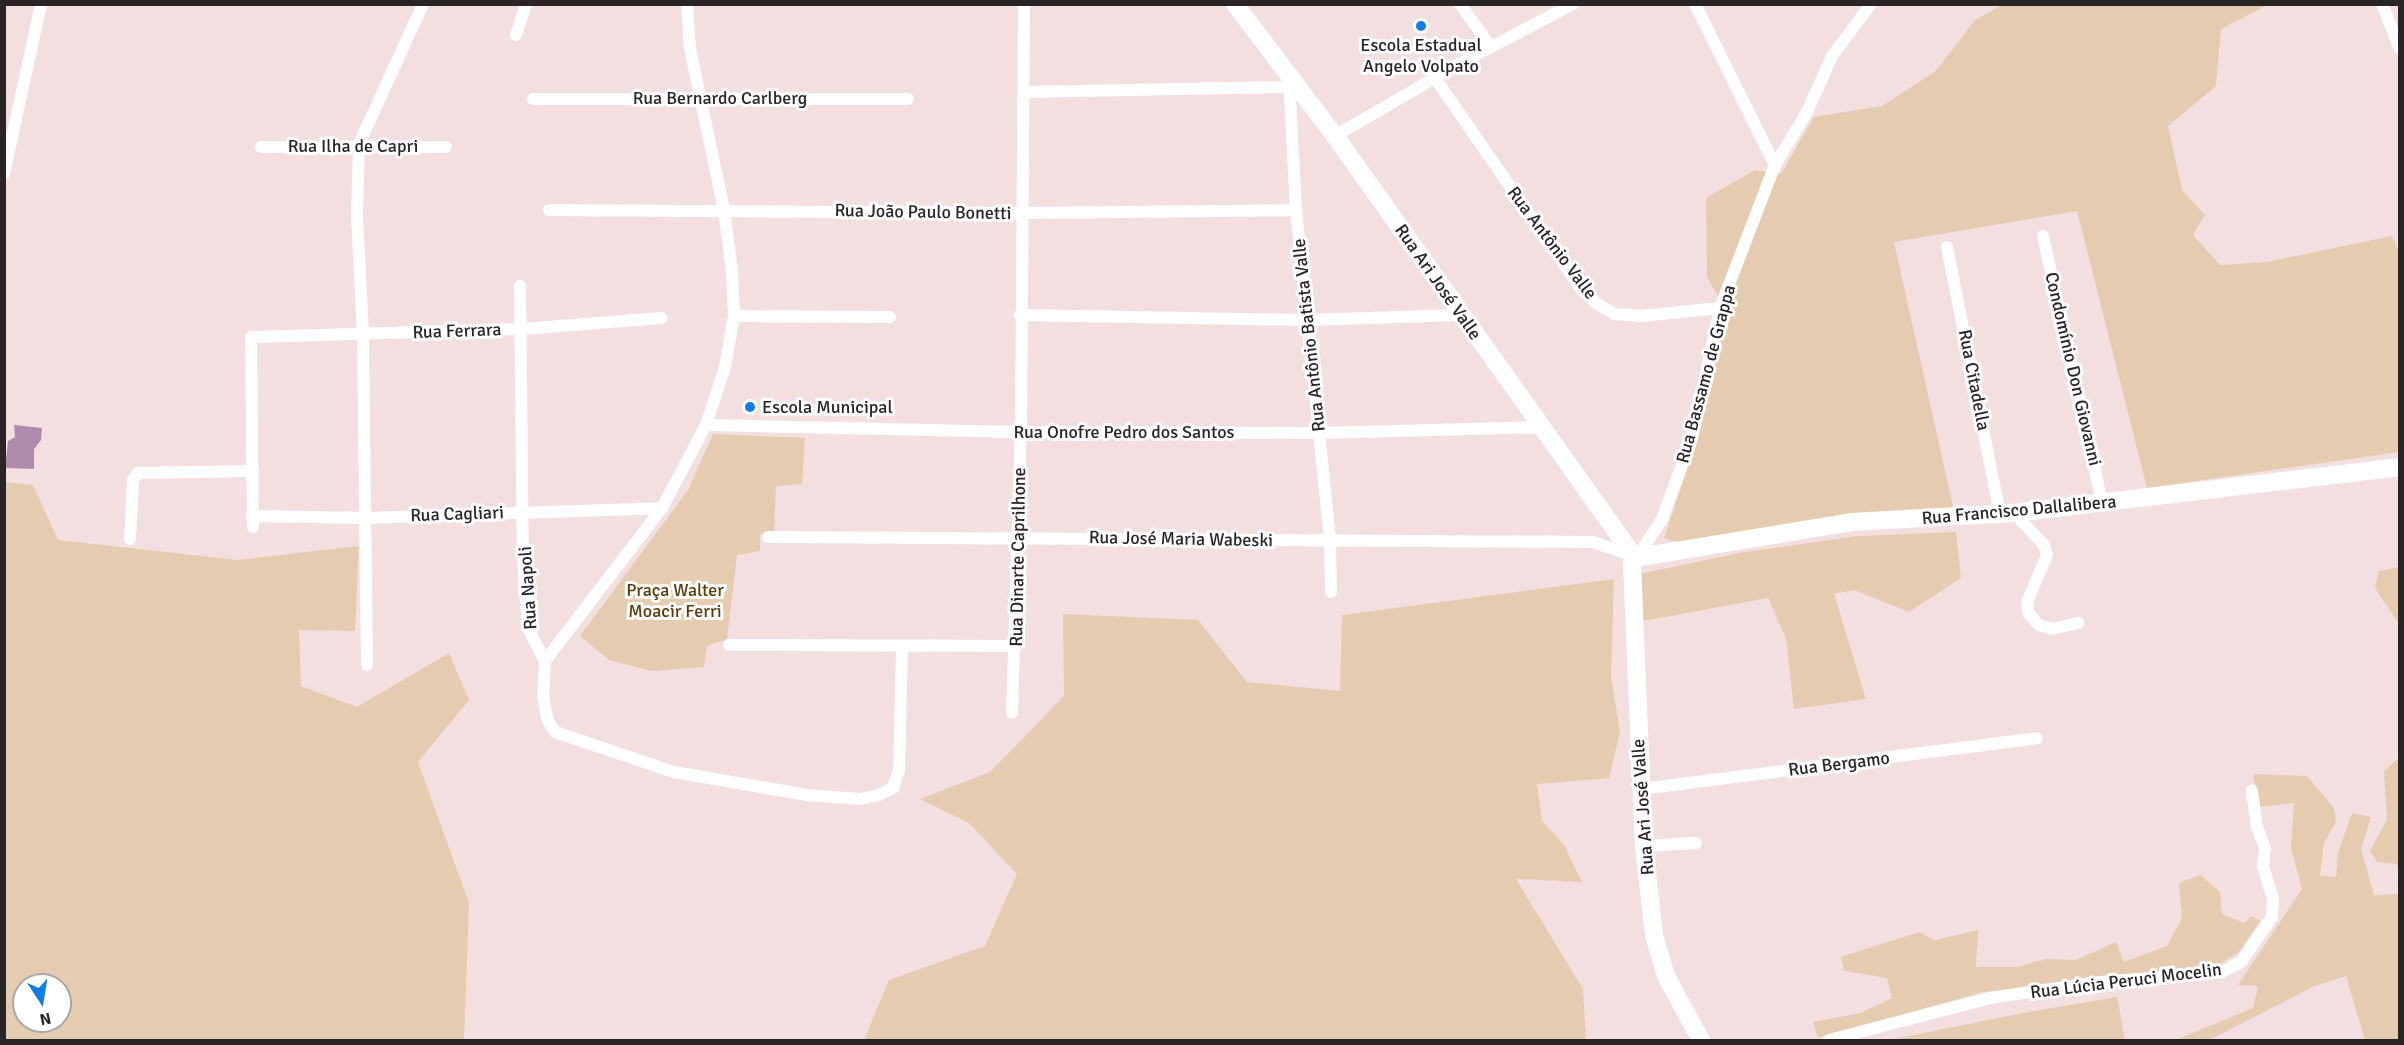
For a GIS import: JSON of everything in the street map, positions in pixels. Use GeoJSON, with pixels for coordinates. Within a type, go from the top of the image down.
{"type":"FeatureCollection","features":[{"type":"Feature","properties":{"kind":"street"},"geometry":{"type":"LineString","coordinates":[[4,174],[41,4]]}},
{"type":"Feature","properties":{"kind":"street"},"geometry":{"type":"LineString","coordinates":[[367,665],[363,334],[357,214],[359,144],[423,4]]}},
{"type":"Feature","properties":{"kind":"street"},"geometry":{"type":"LineString","coordinates":[[516,35],[526,4]]}},
{"type":"Feature","properties":{"kind":"street"},"geometry":{"type":"LineString","coordinates":[[687,4],[690,48],[724,210],[734,316],[725,368],[706,425],[662,508],[545,661],[543,696],[548,721],[555,732],[674,772],[807,795],[860,799],[893,788],[899,771],[902,647]]}},
{"type":"Feature","properties":{"kind":"street","name":"Rua Dinarte Caprilhone"},"geometry":{"type":"LineString","coordinates":[[1012,713],[1016,646],[1021,432],[1020,315],[1024,4]]}},
{"type":"Feature","properties":{"kind":"street","name":"Rua Ari José Valle"},"geometry":{"type":"LineString","coordinates":[[1229,4],[1240,12],[1290,82],[1335,136],[1460,315],[1542,427],[1610,527],[1639,553],[1641,789],[1644,846],[1654,935],[1666,975],[1701,1041]]}},
{"type":"Feature","properties":{"kind":"street"},"geometry":{"type":"LineString","coordinates":[[1461,4],[1491,46]]}},
{"type":"Feature","properties":{"kind":"street"},"geometry":{"type":"LineString","coordinates":[[1335,136],[1491,46],[1573,4]]}},
{"type":"Feature","properties":{"kind":"street"},"geometry":{"type":"LineString","coordinates":[[1695,4],[1775,165]]}},
{"type":"Feature","properties":{"kind":"street","name":"Rua Bassamo de Grappa"},"geometry":{"type":"LineString","coordinates":[[1639,553],[1662,519],[1692,438],[1720,308],[1775,165],[1808,110],[1832,56],[1871,4]]}},
{"type":"Feature","properties":{"kind":"street"},"geometry":{"type":"LineString","coordinates":[[2382,4],[2400,49]]}},
{"type":"Feature","properties":{"kind":"street","name":"Rua Antônio Valle"},"geometry":{"type":"LineString","coordinates":[[1435,78],[1581,289],[1596,303],[1614,314],[1642,316],[1720,308]]}},
{"type":"Feature","properties":{"kind":"street"},"geometry":{"type":"LineString","coordinates":[[1024,92],[1290,82]]}},
{"type":"Feature","properties":{"kind":"street","name":"Rua Antônio Batista Valle"},"geometry":{"type":"LineString","coordinates":[[1290,82],[1296,210],[1330,541],[1331,592]]}},
{"type":"Feature","properties":{"kind":"street","name":"Rua Bernardo Carlberg"},"geometry":{"type":"LineString","coordinates":[[533,99],[700,97],[908,99]]}},
{"type":"Feature","properties":{"kind":"street","name":"Rua Ilha de Capri"},"geometry":{"type":"LineString","coordinates":[[261,147],[359,144],[446,147]]}},
{"type":"Feature","properties":{"kind":"street","name":"Rua João Paulo Bonetti"},"geometry":{"type":"LineString","coordinates":[[549,210],[1023,213],[1296,210]]}},
{"type":"Feature","properties":{"kind":"street","name":"Condomínio Don Giovanni"},"geometry":{"type":"LineString","coordinates":[[2043,236],[2102,502]]}},
{"type":"Feature","properties":{"kind":"street","name":"Rua Citadella"},"geometry":{"type":"LineString","coordinates":[[1947,247],[2007,513]]}},
{"type":"Feature","properties":{"kind":"street","name":"Rua Napoli"},"geometry":{"type":"LineString","coordinates":[[520,286],[525,511],[523,559],[528,628],[545,661]]}},
{"type":"Feature","properties":{"kind":"street"},"geometry":{"type":"LineString","coordinates":[[1020,315],[1306,320],[1460,315]]}},
{"type":"Feature","properties":{"kind":"street"},"geometry":{"type":"LineString","coordinates":[[734,316],[890,317]]}},
{"type":"Feature","properties":{"kind":"street","name":"Rua Ferrara"},"geometry":{"type":"LineString","coordinates":[[253,471],[251,337],[522,329],[662,318]]}},
{"type":"Feature","properties":{"kind":"street","name":"Rua Onofre Pedro dos Santos"},"geometry":{"type":"LineString","coordinates":[[706,425],[1021,432],[1319,433],[1542,427]]}},
{"type":"Feature","properties":{"kind":"street","name":"Rua Francisco Dallalibera"},"geometry":{"type":"LineString","coordinates":[[1639,553],[1851,522],[2007,513],[2400,467]]}},
{"type":"Feature","properties":{"kind":"street"},"geometry":{"type":"LineString","coordinates":[[130,539],[133,480],[138,473],[253,471]]}},
{"type":"Feature","properties":{"kind":"street","name":"Rua Cagliari"},"geometry":{"type":"LineString","coordinates":[[253,471],[253,522],[662,508]]}},
{"type":"Feature","properties":{"kind":"street"},"geometry":{"type":"LineString","coordinates":[[2007,513],[2044,545],[2047,555],[2026,602],[2029,614],[2039,625],[2052,629],[2078,623]]}},
{"type":"Feature","properties":{"kind":"street"},"geometry":{"type":"LineString","coordinates":[[1593,542],[1610,527]]}},
{"type":"Feature","properties":{"kind":"street","name":"Rua José Maria Wabeski"},"geometry":{"type":"LineString","coordinates":[[768,537],[1593,542],[1639,553]]}},
{"type":"Feature","properties":{"kind":"street"},"geometry":{"type":"LineString","coordinates":[[729,645],[1016,646]]}},
{"type":"Feature","properties":{"kind":"street","name":"Rua Bergamo"},"geometry":{"type":"LineString","coordinates":[[1641,789],[2037,738]]}},
{"type":"Feature","properties":{"kind":"street","name":"Rua Lúcia Peruci Mocelin"},"geometry":{"type":"LineString","coordinates":[[1829,1041],[1990,998],[2090,983],[2222,972],[2241,962],[2272,917],[2273,899],[2264,866],[2265,847],[2257,827],[2252,790]]}},
{"type":"Feature","properties":{"kind":"street"},"geometry":{"type":"LineString","coordinates":[[1644,846],[1696,843]]}},
{"type":"Feature","properties":{"kind":"green space"},"geometry":{"type":"Polygon","coordinates":[[[2002,5],[2267,5],[2221,29],[2216,86],[2168,126],[2182,190],[2205,215],[2193,235],[2220,265],[2267,262],[2392,236],[2400,254],[2399,452],[2147,488],[2077,211],[1894,242],[1954,511],[1677,542],[1664,538],[1701,428],[1725,309],[1707,277],[1706,198],[1755,170],[1781,174],[1814,117],[1882,106],[1936,71],[1975,20],[2002,5]]]}},
{"type":"Feature","properties":{"kind":"green space","name":"Praça Walter Moacir Ferri"},"geometry":{"type":"Polygon","coordinates":[[[713,434],[805,438],[802,484],[776,486],[774,532],[760,535],[760,551],[737,555],[727,639],[707,646],[704,667],[651,671],[609,660],[580,636],[688,490],[713,434]]]}},
{"type":"Feature","properties":{"kind":"green space"},"geometry":{"type":"Polygon","coordinates":[[[5,482],[33,485],[58,540],[237,560],[359,546],[355,631],[299,630],[301,686],[357,707],[449,653],[469,700],[418,762],[469,903],[464,1040],[5,1040],[5,482]]]}},
{"type":"Feature","properties":{"kind":"green space"},"geometry":{"type":"Polygon","coordinates":[[[1956,532],[1961,578],[1909,612],[1854,590],[1834,594],[1866,699],[1794,709],[1786,639],[1768,598],[1638,622],[1634,575],[1739,553],[1857,536],[1956,532]]]}},
{"type":"Feature","properties":{"kind":"green space"},"geometry":{"type":"Polygon","coordinates":[[[2400,567],[2399,624],[2375,588],[2379,571],[2400,567]]]}},
{"type":"Feature","properties":{"kind":"green space"},"geometry":{"type":"Polygon","coordinates":[[[1614,579],[1611,675],[1620,732],[1609,778],[1537,784],[1542,821],[1564,845],[1582,882],[1516,879],[1583,989],[1586,1040],[864,1040],[889,980],[985,946],[1017,874],[969,823],[920,799],[990,772],[1064,696],[1063,614],[1198,620],[1247,682],[1340,691],[1342,615],[1614,579]]]}},
{"type":"Feature","properties":{"kind":"green space"},"geometry":{"type":"Polygon","coordinates":[[[2399,758],[2399,886],[2397,864],[2377,862],[2370,851],[2387,819],[2384,771],[2399,758]]]}},
{"type":"Feature","properties":{"kind":"green space"},"geometry":{"type":"Polygon","coordinates":[[[2253,774],[2307,776],[2334,808],[2336,822],[2324,843],[2320,876],[2336,877],[2338,852],[2352,813],[2371,817],[2361,849],[2374,895],[2399,894],[2399,1040],[2365,1040],[2346,976],[2315,986],[2209,1040],[2176,1040],[2253,1008],[2258,986],[2238,985],[2302,889],[2291,848],[2294,803],[2259,807],[2253,774]]]}},
{"type":"Feature","properties":{"kind":"green space"},"geometry":{"type":"Polygon","coordinates":[[[2200,875],[2220,892],[2222,914],[2244,923],[2252,916],[2260,921],[2238,953],[2214,967],[1983,992],[1818,1038],[1813,1022],[1861,1013],[1892,998],[1887,978],[1844,971],[1841,957],[1919,932],[1935,940],[1978,930],[1976,967],[2017,967],[2046,959],[2076,960],[2116,942],[2124,962],[2167,946],[2182,918],[2179,883],[2200,875]]]}},
{"type":"Feature","properties":{"kind":"green space"},"geometry":{"type":"Polygon","coordinates":[[[2117,997],[2125,1040],[1889,1040],[2023,1013],[2117,997]]]}},
{"type":"Feature","properties":{"kind":"shaded area"},"geometry":{"type":"Polygon","coordinates":[[[14,425],[42,428],[41,440],[34,449],[34,469],[5,468],[8,441],[15,437],[14,425]]]}},
{"type":"Feature","properties":{"kind":"place","name":"Escola Estadual Angelo Volpato"},"geometry":{"type":"Point","coordinates":[1421,26]}},
{"type":"Feature","properties":{"kind":"place","name":"Escola Municipal"},"geometry":{"type":"Point","coordinates":[750,407]}}]}
